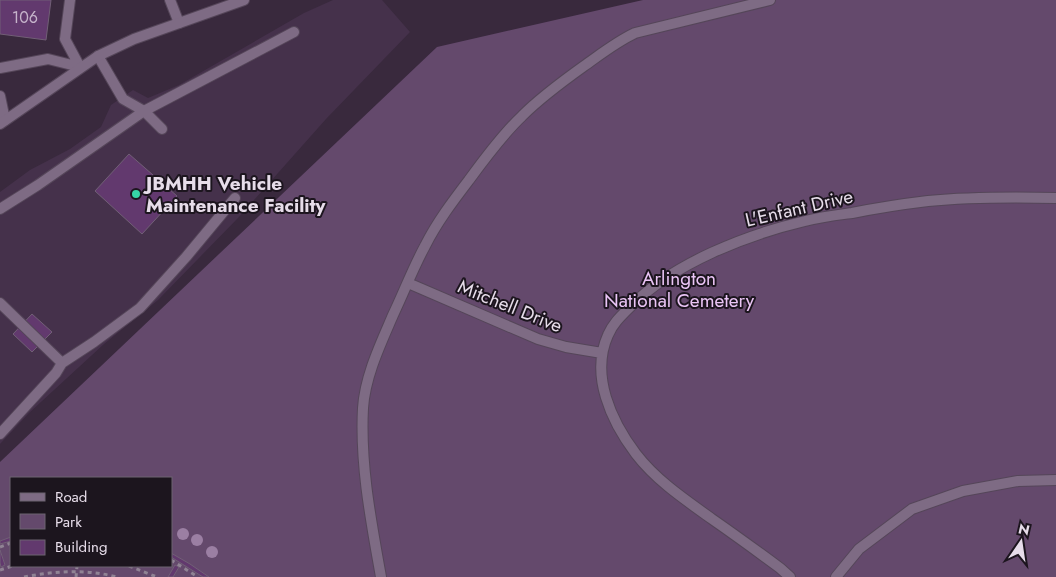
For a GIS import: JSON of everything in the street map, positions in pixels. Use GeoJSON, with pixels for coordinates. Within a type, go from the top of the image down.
{"type":"FeatureCollection","features":[{"type":"Feature","properties":{"kind":"street"},"geometry":{"type":"LineString","coordinates":[[70,0],[65,39],[80,67]]}},
{"type":"Feature","properties":{"kind":"street"},"geometry":{"type":"LineString","coordinates":[[170,0],[179,23]]}},
{"type":"Feature","properties":{"kind":"street"},"geometry":{"type":"LineString","coordinates":[[0,96],[3,122],[98,56],[134,39],[179,23],[217,5],[244,0]]}},
{"type":"Feature","properties":{"kind":"street"},"geometry":{"type":"LineString","coordinates":[[381,577],[366,493],[363,407],[371,370],[384,336],[425,245],[446,211],[478,167],[522,116],[616,42],[634,33],[770,0]]}},
{"type":"Feature","properties":{"kind":"street"},"geometry":{"type":"LineString","coordinates":[[0,209],[38,185],[144,111],[294,32]]}},
{"type":"Feature","properties":{"kind":"street"},"geometry":{"type":"LineString","coordinates":[[98,56],[123,99],[144,111],[162,129]]}},
{"type":"Feature","properties":{"kind":"street"},"geometry":{"type":"LineString","coordinates":[[0,68],[48,59],[80,67]]}},
{"type":"Feature","properties":{"kind":"street"},"geometry":{"type":"LineString","coordinates":[[0,434],[56,373],[62,362],[94,342],[140,308],[235,198]]}},
{"type":"Feature","properties":{"kind":"street","name":"L'Enfant Drive"},"geometry":{"type":"LineString","coordinates":[[790,577],[673,491],[650,471],[636,454],[614,418],[606,398],[602,377],[602,354],[609,333],[617,320],[660,281],[734,242],[806,220],[927,201],[979,198],[1056,198]]}},
{"type":"Feature","properties":{"kind":"street","name":"Mitchell Drive"},"geometry":{"type":"LineString","coordinates":[[408,283],[538,339],[602,354]]}},
{"type":"Feature","properties":{"kind":"street"},"geometry":{"type":"LineString","coordinates":[[0,304],[62,362]]}},
{"type":"Feature","properties":{"kind":"street"},"geometry":{"type":"LineString","coordinates":[[836,577],[859,549],[912,509],[963,491],[1018,481],[1056,480]]}},
{"type":"Feature","properties":{"kind":"path"},"geometry":{"type":"LineString","coordinates":[[172,561],[198,577]]}},
{"type":"Feature","properties":{"kind":"path"},"geometry":{"type":"LineString","coordinates":[[76,577],[77,567]]}},
{"type":"Feature","properties":{"kind":"path"},"geometry":{"type":"LineString","coordinates":[[132,567],[158,577]]}},
{"type":"Feature","properties":{"kind":"path"},"geometry":{"type":"LineString","coordinates":[[24,577],[76,572],[117,577]]}},
{"type":"Feature","properties":{"kind":"shaded area"},"geometry":{"type":"Polygon","coordinates":[[[333,0],[382,0],[410,32],[326,119],[238,218],[158,300],[104,344],[29,413],[0,444],[0,192],[30,170],[70,149],[101,127],[111,105],[133,90],[148,98],[179,85],[304,13],[333,0]]]}},
{"type":"Feature","properties":{"kind":"green space","name":"Arlington National Cemetery"},"geometry":{"type":"Polygon","coordinates":[[[643,0],[1056,0],[1056,577],[0,577],[0,462],[437,47],[643,0]]]}},
{"type":"Feature","properties":{"kind":"building"},"geometry":{"type":"Polygon","coordinates":[[[0,0],[51,0],[46,40],[0,34],[0,0]]]}},
{"type":"Feature","properties":{"kind":"building","name":"JBMHH Vehicle Maintenance Facility"},"geometry":{"type":"Polygon","coordinates":[[[129,154],[177,196],[142,234],[95,191],[129,154]]]}},
{"type":"Feature","properties":{"kind":"building"},"geometry":{"type":"Polygon","coordinates":[[[32,314],[52,332],[32,352],[13,334],[32,314]]]}},
{"type":"Feature","properties":{"kind":"building"},"geometry":{"type":"Polygon","coordinates":[[[10,537],[10,541],[0,544],[0,541],[10,537]]]}},
{"type":"Feature","properties":{"kind":"building"},"geometry":{"type":"Polygon","coordinates":[[[0,550],[5,565],[1,567],[0,563],[0,550]]]}},
{"type":"Feature","properties":{"kind":"building"},"geometry":{"type":"Polygon","coordinates":[[[172,554],[209,577],[203,577],[172,558],[172,554]]]}},
{"type":"Feature","properties":{"kind":"building"},"geometry":{"type":"Polygon","coordinates":[[[175,565],[179,567],[173,577],[168,577],[175,565]]]}},
{"type":"Feature","properties":{"kind":"place","name":"JBMHH Vehicle Maintenance Facility"},"geometry":{"type":"Point","coordinates":[136,194]}}]}
